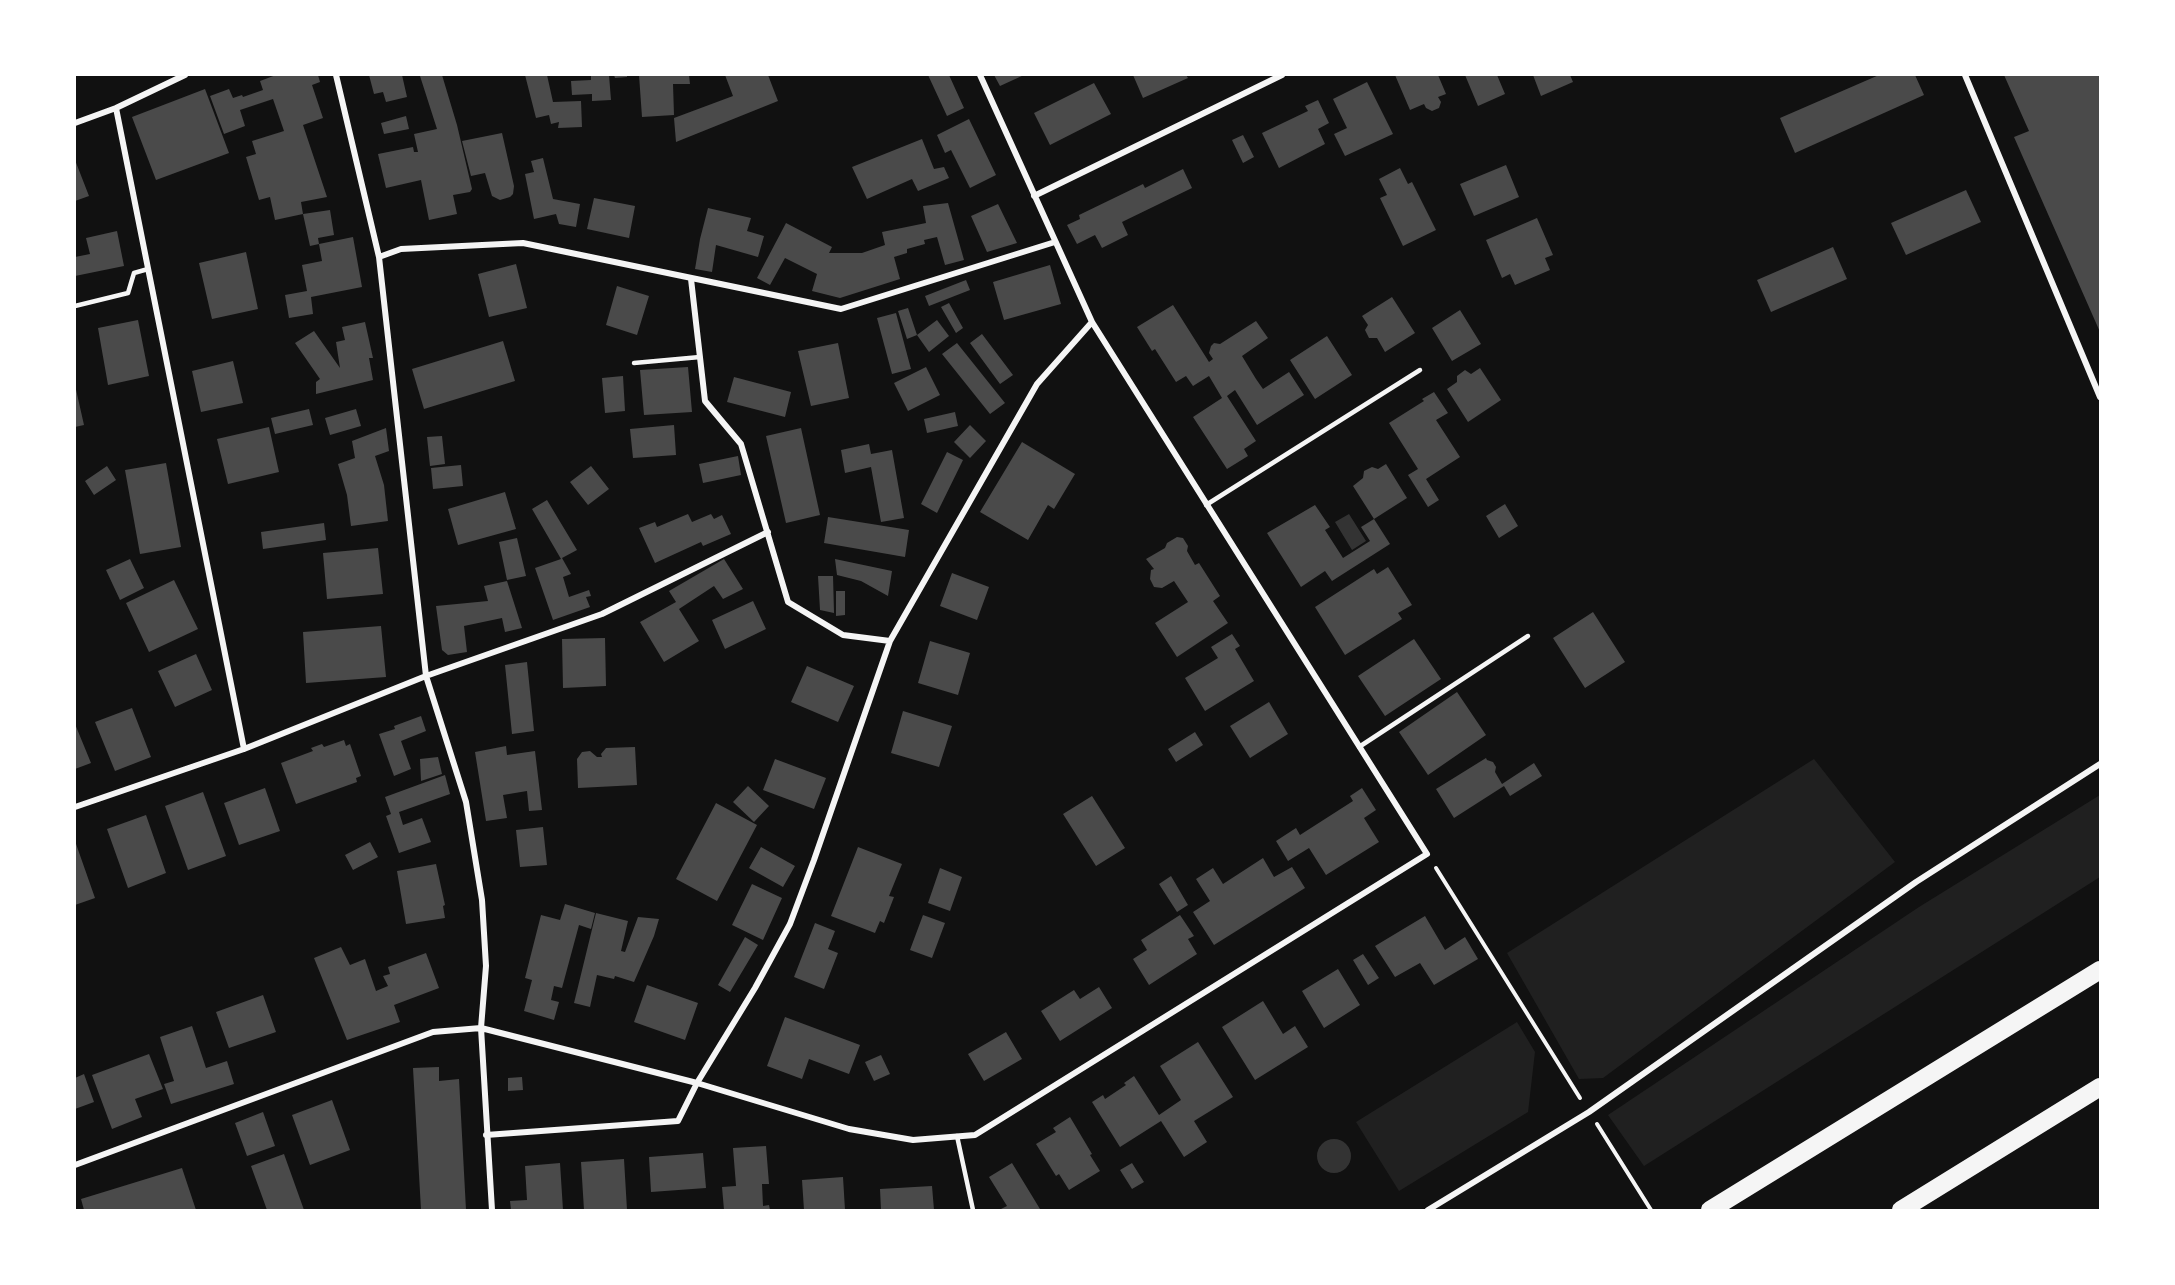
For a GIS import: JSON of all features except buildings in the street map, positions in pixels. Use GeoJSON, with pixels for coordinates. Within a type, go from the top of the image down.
{"type":"FeatureCollection","features":[{"type":"Feature","properties":{"kind":"highway"},"geometry":{"type":"LineString","coordinates":[[1710,1210],[2100,970]]}},
{"type":"Feature","properties":{"kind":"highway"},"geometry":{"type":"LineString","coordinates":[[1901,1210],[2100,1087]]}},
{"type":"Feature","properties":{"kind":"street"},"geometry":{"type":"LineString","coordinates":[[75,123],[116,108],[185,75]]}},
{"type":"Feature","properties":{"kind":"street"},"geometry":{"type":"LineString","coordinates":[[336,75],[379,257],[426,676],[466,802],[482,900],[486,966],[481,1028],[492,1210]]}},
{"type":"Feature","properties":{"kind":"street"},"geometry":{"type":"LineString","coordinates":[[75,1165],[433,1032],[481,1028],[696,1083],[849,1129],[913,1140],[975,1135],[1427,854],[1092,322],[980,75]]}},
{"type":"Feature","properties":{"kind":"street"},"geometry":{"type":"LineString","coordinates":[[1034,196],[1282,75]]}},
{"type":"Feature","properties":{"kind":"street"},"geometry":{"type":"LineString","coordinates":[[1965,75],[2100,397]]}},
{"type":"Feature","properties":{"kind":"street"},"geometry":{"type":"LineString","coordinates":[[116,108],[244,749]]}},
{"type":"Feature","properties":{"kind":"street"},"geometry":{"type":"LineString","coordinates":[[379,257],[401,249],[524,243],[841,309],[1055,242]]}},
{"type":"Feature","properties":{"kind":"street"},"geometry":{"type":"LineString","coordinates":[[691,279],[705,401],[741,444],[788,602],[843,634],[890,641]]}},
{"type":"Feature","properties":{"kind":"street"},"geometry":{"type":"LineString","coordinates":[[486,1135],[678,1120],[696,1083],[755,988],[790,924],[890,641],[1037,384],[1092,322]]}},
{"type":"Feature","properties":{"kind":"street"},"geometry":{"type":"LineString","coordinates":[[75,807],[244,749],[426,676],[602,614],[768,532]]}},
{"type":"Feature","properties":{"kind":"street"},"geometry":{"type":"LineString","coordinates":[[1428,1210],[1589,1112],[1916,882],[2100,764]]}},
{"type":"Feature","properties":{"kind":"lane"},"geometry":{"type":"LineString","coordinates":[[75,306],[128,293],[134,273],[148,269]]}},
{"type":"Feature","properties":{"kind":"lane"},"geometry":{"type":"LineString","coordinates":[[634,363],[700,357]]}},
{"type":"Feature","properties":{"kind":"lane"},"geometry":{"type":"LineString","coordinates":[[1206,505],[1420,369]]}},
{"type":"Feature","properties":{"kind":"lane"},"geometry":{"type":"LineString","coordinates":[[1359,747],[1528,636]]}},
{"type":"Feature","properties":{"kind":"lane"},"geometry":{"type":"LineString","coordinates":[[957,1136],[974,1210]]}},
{"type":"Feature","properties":{"kind":"path"},"geometry":{"type":"LineString","coordinates":[[1427,854],[1652,1210]]}},
{"type":"Feature","properties":{"kind":"shaded area"},"geometry":{"type":"Polygon","coordinates":[[[1349,514],[1366,541],[1352,550],[1335,522],[1349,514]]]}},
{"type":"Feature","properties":{"kind":"shaded area"},"geometry":{"type":"Polygon","coordinates":[[[1814,759],[1895,862],[1603,1078],[1579,1079],[1507,953],[1814,759]]]}},
{"type":"Feature","properties":{"kind":"shaded area"},"geometry":{"type":"Polygon","coordinates":[[[2100,795],[2100,877],[1644,1166],[1608,1115],[1919,907],[2100,795]]]}},
{"type":"Feature","properties":{"kind":"shaded area"},"geometry":{"type":"Polygon","coordinates":[[[1517,1022],[1535,1052],[1528,1112],[1399,1191],[1356,1122],[1517,1022]]]}},
{"type":"Feature","properties":{"kind":"shaded area"},"geometry":{"type":"Polygon","coordinates":[[[1334,1139],[1346,1144],[1351,1156],[1346,1168],[1334,1173],[1322,1168],[1317,1156],[1322,1144],[1334,1139]]]}}]}
